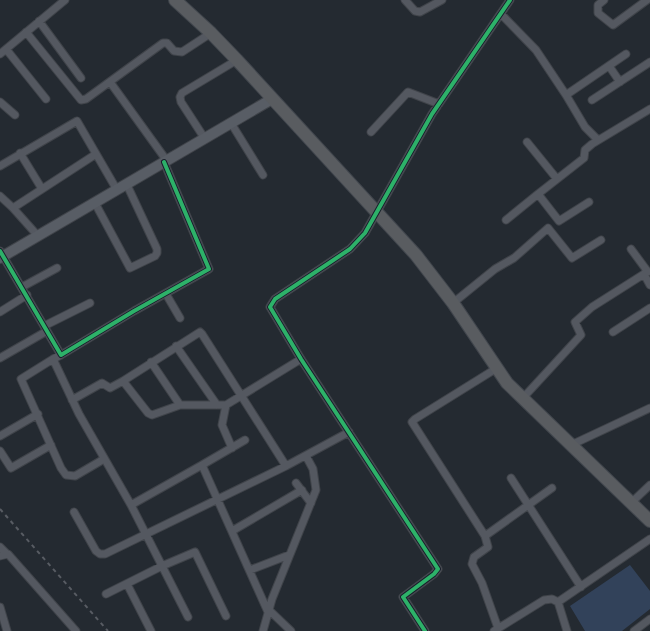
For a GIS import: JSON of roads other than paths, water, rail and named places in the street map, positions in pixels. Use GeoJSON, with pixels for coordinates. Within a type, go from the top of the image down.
{"type":"FeatureCollection","features":[{"type":"Feature","properties":{"kind":"highway"},"geometry":{"type":"LineString","coordinates":[[175,0],[211,33],[237,60],[416,255],[453,302],[497,368],[522,399],[650,520]]}},
{"type":"Feature","properties":{"kind":"street"},"geometry":{"type":"LineString","coordinates":[[46,99],[3,51],[65,0]]}},
{"type":"Feature","properties":{"kind":"street"},"geometry":{"type":"LineString","coordinates":[[405,0],[416,11],[420,12],[442,0]]}},
{"type":"Feature","properties":{"kind":"street"},"geometry":{"type":"LineString","coordinates":[[424,631],[403,597],[434,574],[438,569],[301,359],[271,311],[271,304],[275,299],[356,244],[365,234],[439,104],[510,0]]}},
{"type":"Feature","properties":{"kind":"street"},"geometry":{"type":"LineString","coordinates":[[604,0],[598,5],[598,13],[613,25],[647,0]]}},
{"type":"Feature","properties":{"kind":"street"},"geometry":{"type":"LineString","coordinates":[[501,14],[536,50],[585,127],[598,140]]}},
{"type":"Feature","properties":{"kind":"street"},"geometry":{"type":"LineString","coordinates":[[39,21],[82,78]]}},
{"type":"Feature","properties":{"kind":"street"},"geometry":{"type":"LineString","coordinates":[[26,32],[81,100],[110,82],[163,43],[167,43],[174,51],[182,52],[211,33]]}},
{"type":"Feature","properties":{"kind":"street"},"geometry":{"type":"LineString","coordinates":[[566,95],[626,54]]}},
{"type":"Feature","properties":{"kind":"street"},"geometry":{"type":"LineString","coordinates":[[205,139],[181,102],[180,97],[182,93],[237,60]]}},
{"type":"Feature","properties":{"kind":"street"},"geometry":{"type":"LineString","coordinates":[[592,100],[650,62]]}},
{"type":"Feature","properties":{"kind":"street"},"geometry":{"type":"LineString","coordinates":[[609,66],[620,82]]}},
{"type":"Feature","properties":{"kind":"street"},"geometry":{"type":"LineString","coordinates":[[104,459],[75,476],[70,477],[66,475],[61,468],[21,379],[152,300],[166,294],[210,269],[166,162],[110,82]]}},
{"type":"Feature","properties":{"kind":"street"},"geometry":{"type":"LineString","coordinates":[[371,132],[408,92],[439,104]]}},
{"type":"Feature","properties":{"kind":"street"},"geometry":{"type":"LineString","coordinates":[[61,355],[22,286],[1,255],[38,236],[272,99]]}},
{"type":"Feature","properties":{"kind":"street"},"geometry":{"type":"LineString","coordinates":[[0,102],[15,115]]}},
{"type":"Feature","properties":{"kind":"street"},"geometry":{"type":"LineString","coordinates":[[506,220],[584,158],[586,148],[650,109]]}},
{"type":"Feature","properties":{"kind":"street"},"geometry":{"type":"LineString","coordinates":[[0,166],[75,121],[79,122],[117,190]]}},
{"type":"Feature","properties":{"kind":"street"},"geometry":{"type":"LineString","coordinates":[[231,123],[263,175]]}},
{"type":"Feature","properties":{"kind":"street"},"geometry":{"type":"LineString","coordinates":[[527,142],[557,179]]}},
{"type":"Feature","properties":{"kind":"street"},"geometry":{"type":"LineString","coordinates":[[20,153],[42,189]]}},
{"type":"Feature","properties":{"kind":"street"},"geometry":{"type":"LineString","coordinates":[[13,208],[96,154]]}},
{"type":"Feature","properties":{"kind":"street"},"geometry":{"type":"LineString","coordinates":[[95,203],[130,268],[155,256],[157,249],[127,184]]}},
{"type":"Feature","properties":{"kind":"street"},"geometry":{"type":"LineString","coordinates":[[538,194],[559,221],[590,202]]}},
{"type":"Feature","properties":{"kind":"street"},"geometry":{"type":"LineString","coordinates":[[0,196],[38,236]]}},
{"type":"Feature","properties":{"kind":"street"},"geometry":{"type":"LineString","coordinates":[[453,302],[495,269],[514,258],[548,228],[572,258],[601,240]]}},
{"type":"Feature","properties":{"kind":"street"},"geometry":{"type":"LineString","coordinates":[[631,249],[647,272],[650,285]]}},
{"type":"Feature","properties":{"kind":"street"},"geometry":{"type":"LineString","coordinates":[[22,286],[57,268]]}},
{"type":"Feature","properties":{"kind":"street"},"geometry":{"type":"LineString","coordinates":[[522,399],[581,335],[575,322],[592,306],[647,272]]}},
{"type":"Feature","properties":{"kind":"street"},"geometry":{"type":"LineString","coordinates":[[166,294],[180,318]]}},
{"type":"Feature","properties":{"kind":"street"},"geometry":{"type":"LineString","coordinates":[[0,312],[27,295]]}},
{"type":"Feature","properties":{"kind":"street"},"geometry":{"type":"LineString","coordinates":[[0,358],[45,328],[90,303]]}},
{"type":"Feature","properties":{"kind":"street"},"geometry":{"type":"LineString","coordinates":[[613,332],[650,308]]}},
{"type":"Feature","properties":{"kind":"street"},"geometry":{"type":"LineString","coordinates":[[72,400],[102,383],[110,388],[176,346],[197,334],[202,334],[286,466]]}},
{"type":"Feature","properties":{"kind":"street"},"geometry":{"type":"LineString","coordinates":[[176,346],[217,405]]}},
{"type":"Feature","properties":{"kind":"street"},"geometry":{"type":"LineString","coordinates":[[53,359],[72,400],[104,459],[132,505],[188,617]]}},
{"type":"Feature","properties":{"kind":"street"},"geometry":{"type":"LineString","coordinates":[[123,381],[148,413],[152,415],[180,405],[226,405],[301,359]]}},
{"type":"Feature","properties":{"kind":"street"},"geometry":{"type":"LineString","coordinates":[[151,362],[180,405]]}},
{"type":"Feature","properties":{"kind":"street"},"geometry":{"type":"LineString","coordinates":[[497,368],[412,422],[485,536],[488,547],[474,558],[472,564],[482,583],[496,630],[544,600],[552,599],[558,602]]}},
{"type":"Feature","properties":{"kind":"street"},"geometry":{"type":"LineString","coordinates":[[226,405],[222,425],[232,448]]}},
{"type":"Feature","properties":{"kind":"street"},"geometry":{"type":"LineString","coordinates":[[571,445],[650,408]]}},
{"type":"Feature","properties":{"kind":"street"},"geometry":{"type":"LineString","coordinates":[[0,436],[38,414]]}},
{"type":"Feature","properties":{"kind":"street"},"geometry":{"type":"LineString","coordinates":[[74,512],[96,551],[100,554],[105,554],[306,456],[349,432]]}},
{"type":"Feature","properties":{"kind":"street"},"geometry":{"type":"LineString","coordinates":[[132,505],[245,440]]}},
{"type":"Feature","properties":{"kind":"street"},"geometry":{"type":"LineString","coordinates":[[0,451],[11,468],[51,445]]}},
{"type":"Feature","properties":{"kind":"street"},"geometry":{"type":"LineString","coordinates":[[263,631],[268,611],[289,555],[316,490],[313,469],[306,456]]}},
{"type":"Feature","properties":{"kind":"street"},"geometry":{"type":"LineString","coordinates":[[202,466],[268,611],[291,631]]}},
{"type":"Feature","properties":{"kind":"street"},"geometry":{"type":"LineString","coordinates":[[511,478],[581,587]]}},
{"type":"Feature","properties":{"kind":"street"},"geometry":{"type":"LineString","coordinates":[[296,483],[311,503]]}},
{"type":"Feature","properties":{"kind":"street"},"geometry":{"type":"LineString","coordinates":[[632,502],[650,485]]}},
{"type":"Feature","properties":{"kind":"street"},"geometry":{"type":"LineString","coordinates":[[485,536],[552,488]]}},
{"type":"Feature","properties":{"kind":"street"},"geometry":{"type":"LineString","coordinates":[[232,531],[302,490]]}},
{"type":"Feature","properties":{"kind":"street"},"geometry":{"type":"LineString","coordinates":[[558,602],[650,539]]}},
{"type":"Feature","properties":{"kind":"street"},"geometry":{"type":"LineString","coordinates":[[0,547],[3,554],[34,582],[76,631]]}},
{"type":"Feature","properties":{"kind":"street"},"geometry":{"type":"LineString","coordinates":[[106,594],[193,552],[197,554],[226,616]]}},
{"type":"Feature","properties":{"kind":"street"},"geometry":{"type":"LineString","coordinates":[[250,570],[289,555]]}},
{"type":"Feature","properties":{"kind":"street"},"geometry":{"type":"LineString","coordinates":[[127,584],[151,631]]}},
{"type":"Feature","properties":{"kind":"street"},"geometry":{"type":"LineString","coordinates":[[558,602],[567,631]]}},
{"type":"Feature","properties":{"kind":"street"},"geometry":{"type":"LineString","coordinates":[[0,607],[7,631]]}},
{"type":"Feature","properties":{"kind":"street"},"geometry":{"type":"LineString","coordinates":[[634,631],[650,619]]}},
{"type":"Feature","properties":{"kind":"water"},"geometry":{"type":"Polygon","coordinates":[[[630,565],[650,591],[650,609],[622,631],[585,631],[570,606],[630,565]]]}},
{"type":"Feature","properties":{"kind":"railway"},"geometry":{"type":"LineString","coordinates":[[0,509],[108,631]]}}]}
